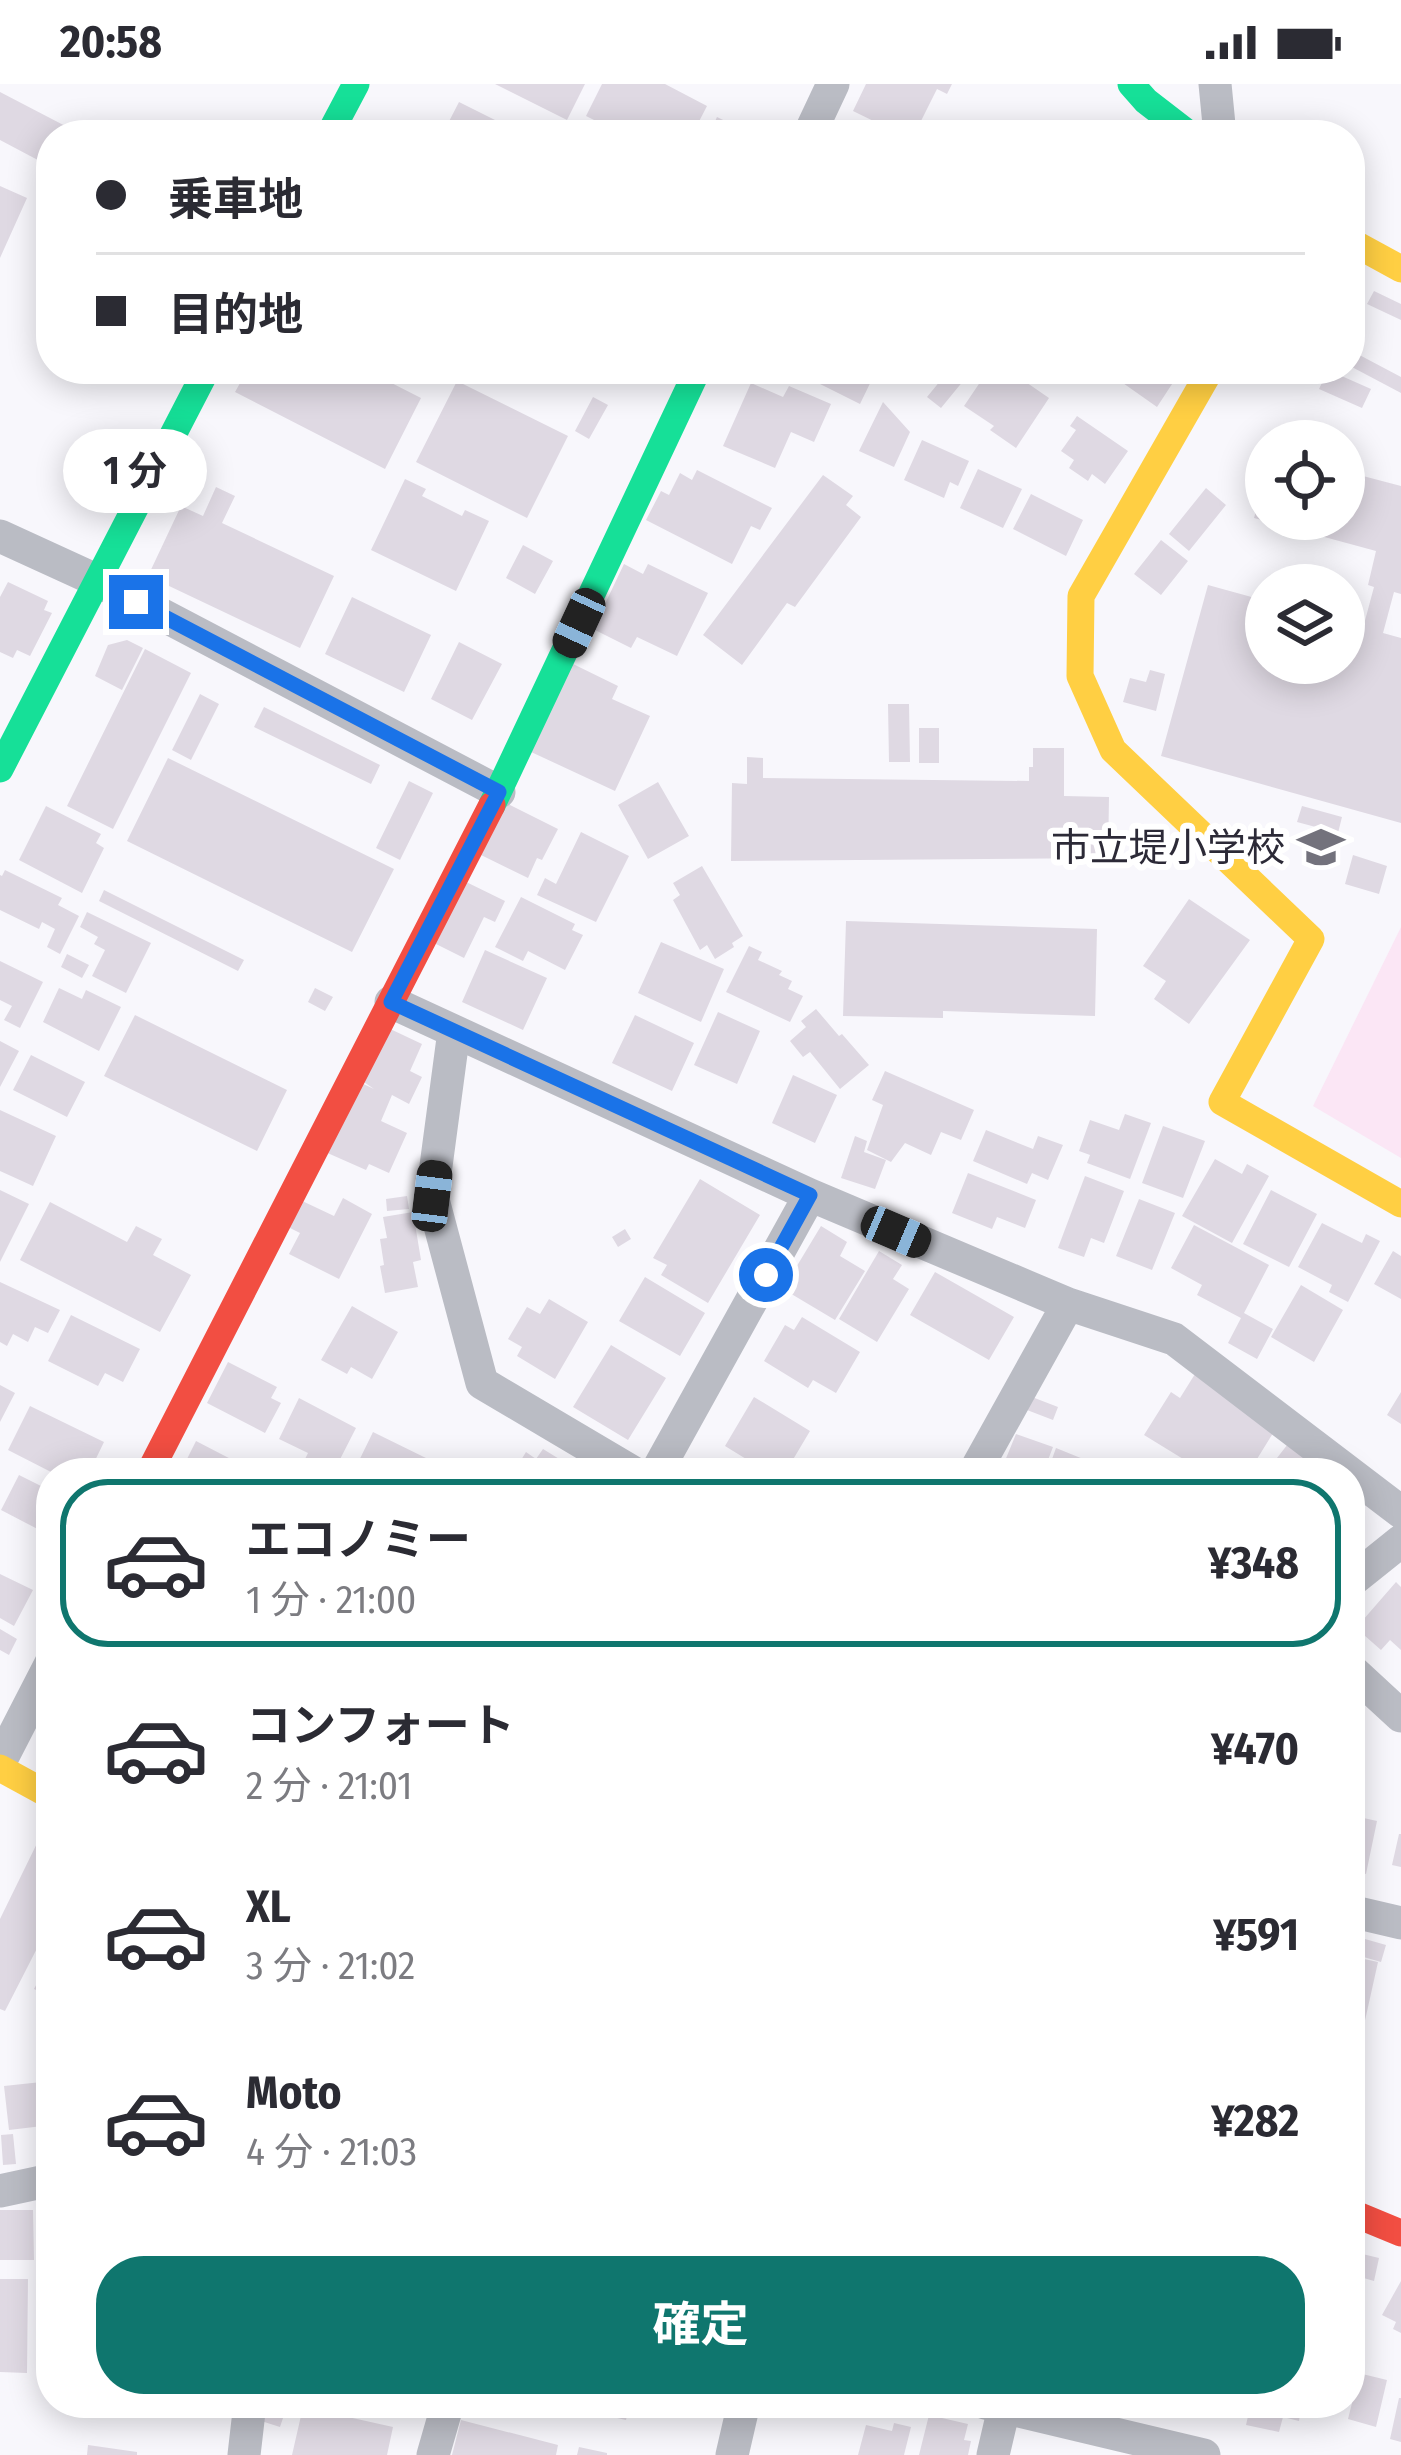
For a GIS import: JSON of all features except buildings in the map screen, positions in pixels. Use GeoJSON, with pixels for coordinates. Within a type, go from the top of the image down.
{"type":"FeatureCollection","features":[{"type":"Feature","properties":{"kind":"street"},"geometry":{"type":"LineString","coordinates":[[337,120],[356,84]]}},
{"type":"Feature","properties":{"kind":"street"},"geometry":{"type":"LineString","coordinates":[[816,120],[833,84]]}},
{"type":"Feature","properties":{"kind":"street"},"geometry":{"type":"LineString","coordinates":[[1130,84],[1171,120]]}},
{"type":"Feature","properties":{"kind":"street"},"geometry":{"type":"LineString","coordinates":[[1215,84],[1219,120]]}},
{"type":"Feature","properties":{"kind":"street"},"geometry":{"type":"LineString","coordinates":[[1365,250],[1401,268]]}},
{"type":"Feature","properties":{"kind":"street"},"geometry":{"type":"LineString","coordinates":[[0,770],[199,384]]}},
{"type":"Feature","properties":{"kind":"street"},"geometry":{"type":"LineString","coordinates":[[157,1458],[499,792],[691,384]]}},
{"type":"Feature","properties":{"kind":"street"},"geometry":{"type":"LineString","coordinates":[[1202,384],[1081,596],[1080,676],[1112,750],[1310,939],[1222,1102],[1401,1204]]}},
{"type":"Feature","properties":{"kind":"street"},"geometry":{"type":"LineString","coordinates":[[0,536],[96,580],[499,792]]}},
{"type":"Feature","properties":{"kind":"street"},"geometry":{"type":"LineString","coordinates":[[391,1002],[810,1195],[1068,1304],[1174,1339],[1330,1458]]}},
{"type":"Feature","properties":{"kind":"street"},"geometry":{"type":"LineString","coordinates":[[454,1031],[432,1196],[482,1383],[609,1458]]}},
{"type":"Feature","properties":{"kind":"street"},"geometry":{"type":"LineString","coordinates":[[664,1458],[810,1195]]}},
{"type":"Feature","properties":{"kind":"street"},"geometry":{"type":"LineString","coordinates":[[982,1458],[1068,1304]]}},
{"type":"Feature","properties":{"kind":"street"},"geometry":{"type":"LineString","coordinates":[[1365,1485],[1401,1512]]}},
{"type":"Feature","properties":{"kind":"street"},"geometry":{"type":"LineString","coordinates":[[1365,1570],[1401,1541]]}},
{"type":"Feature","properties":{"kind":"street"},"geometry":{"type":"LineString","coordinates":[[1365,1683],[1401,1716]]}},
{"type":"Feature","properties":{"kind":"street"},"geometry":{"type":"LineString","coordinates":[[36,1693],[0,1765],[36,1787]]}},
{"type":"Feature","properties":{"kind":"street"},"geometry":{"type":"LineString","coordinates":[[1365,1915],[1401,1923]]}},
{"type":"Feature","properties":{"kind":"street"},"geometry":{"type":"LineString","coordinates":[[0,2191],[36,2183]]}},
{"type":"Feature","properties":{"kind":"street"},"geometry":{"type":"LineString","coordinates":[[1365,2218],[1401,2233]]}},
{"type":"Feature","properties":{"kind":"street"},"geometry":{"type":"LineString","coordinates":[[244,2455],[248,2418]]}},
{"type":"Feature","properties":{"kind":"street"},"geometry":{"type":"LineString","coordinates":[[434,2455],[444,2418]]}},
{"type":"Feature","properties":{"kind":"street"},"geometry":{"type":"LineString","coordinates":[[732,2455],[741,2418]]}},
{"type":"Feature","properties":{"kind":"street"},"geometry":{"type":"LineString","coordinates":[[993,2455],[994,2418]]}},
{"type":"Feature","properties":{"kind":"street"},"geometry":{"type":"LineString","coordinates":[[1049,2418],[1204,2455]]}},
{"type":"Feature","properties":{"kind":"shaded area"},"geometry":{"type":"Polygon","coordinates":[[[1401,927],[1401,1158],[1313,1106],[1401,927]]]}},
{"type":"Feature","properties":{"kind":"traffic: fast"},"geometry":{"type":"LineString","coordinates":[[337,120],[356,84]]}},
{"type":"Feature","properties":{"kind":"traffic: fast"},"geometry":{"type":"LineString","coordinates":[[1131,84],[1171,120]]}},
{"type":"Feature","properties":{"kind":"traffic: fast"},"geometry":{"type":"LineString","coordinates":[[0,769],[199,384]]}},
{"type":"Feature","properties":{"kind":"traffic: fast"},"geometry":{"type":"LineString","coordinates":[[492,805],[691,384]]}},
{"type":"Feature","properties":{"kind":"traffic: slow"},"geometry":{"type":"LineString","coordinates":[[1365,249],[1401,269]]}},
{"type":"Feature","properties":{"kind":"traffic: slow"},"geometry":{"type":"LineString","coordinates":[[1202,384],[1081,596],[1080,676],[1113,750],[1311,939],[1222,1102],[1401,1204]]}},
{"type":"Feature","properties":{"kind":"traffic: slow"},"geometry":{"type":"LineString","coordinates":[[0,1768],[36,1788]]}},
{"type":"Feature","properties":{"kind":"traffic: jam"},"geometry":{"type":"LineString","coordinates":[[157,1458],[492,805]]}},
{"type":"Feature","properties":{"kind":"traffic: jam"},"geometry":{"type":"LineString","coordinates":[[1365,2218],[1401,2233]]}},
{"type":"Feature","properties":{"kind":"place","name":"市立堤小学校"},"geometry":{"type":"Point","coordinates":[1321,847]}},
{"type":"Feature","properties":{"kind":"route"},"geometry":{"type":"LineString","coordinates":[[136,602],[499,792],[391,1002],[810,1195],[766,1275]]}}]}
